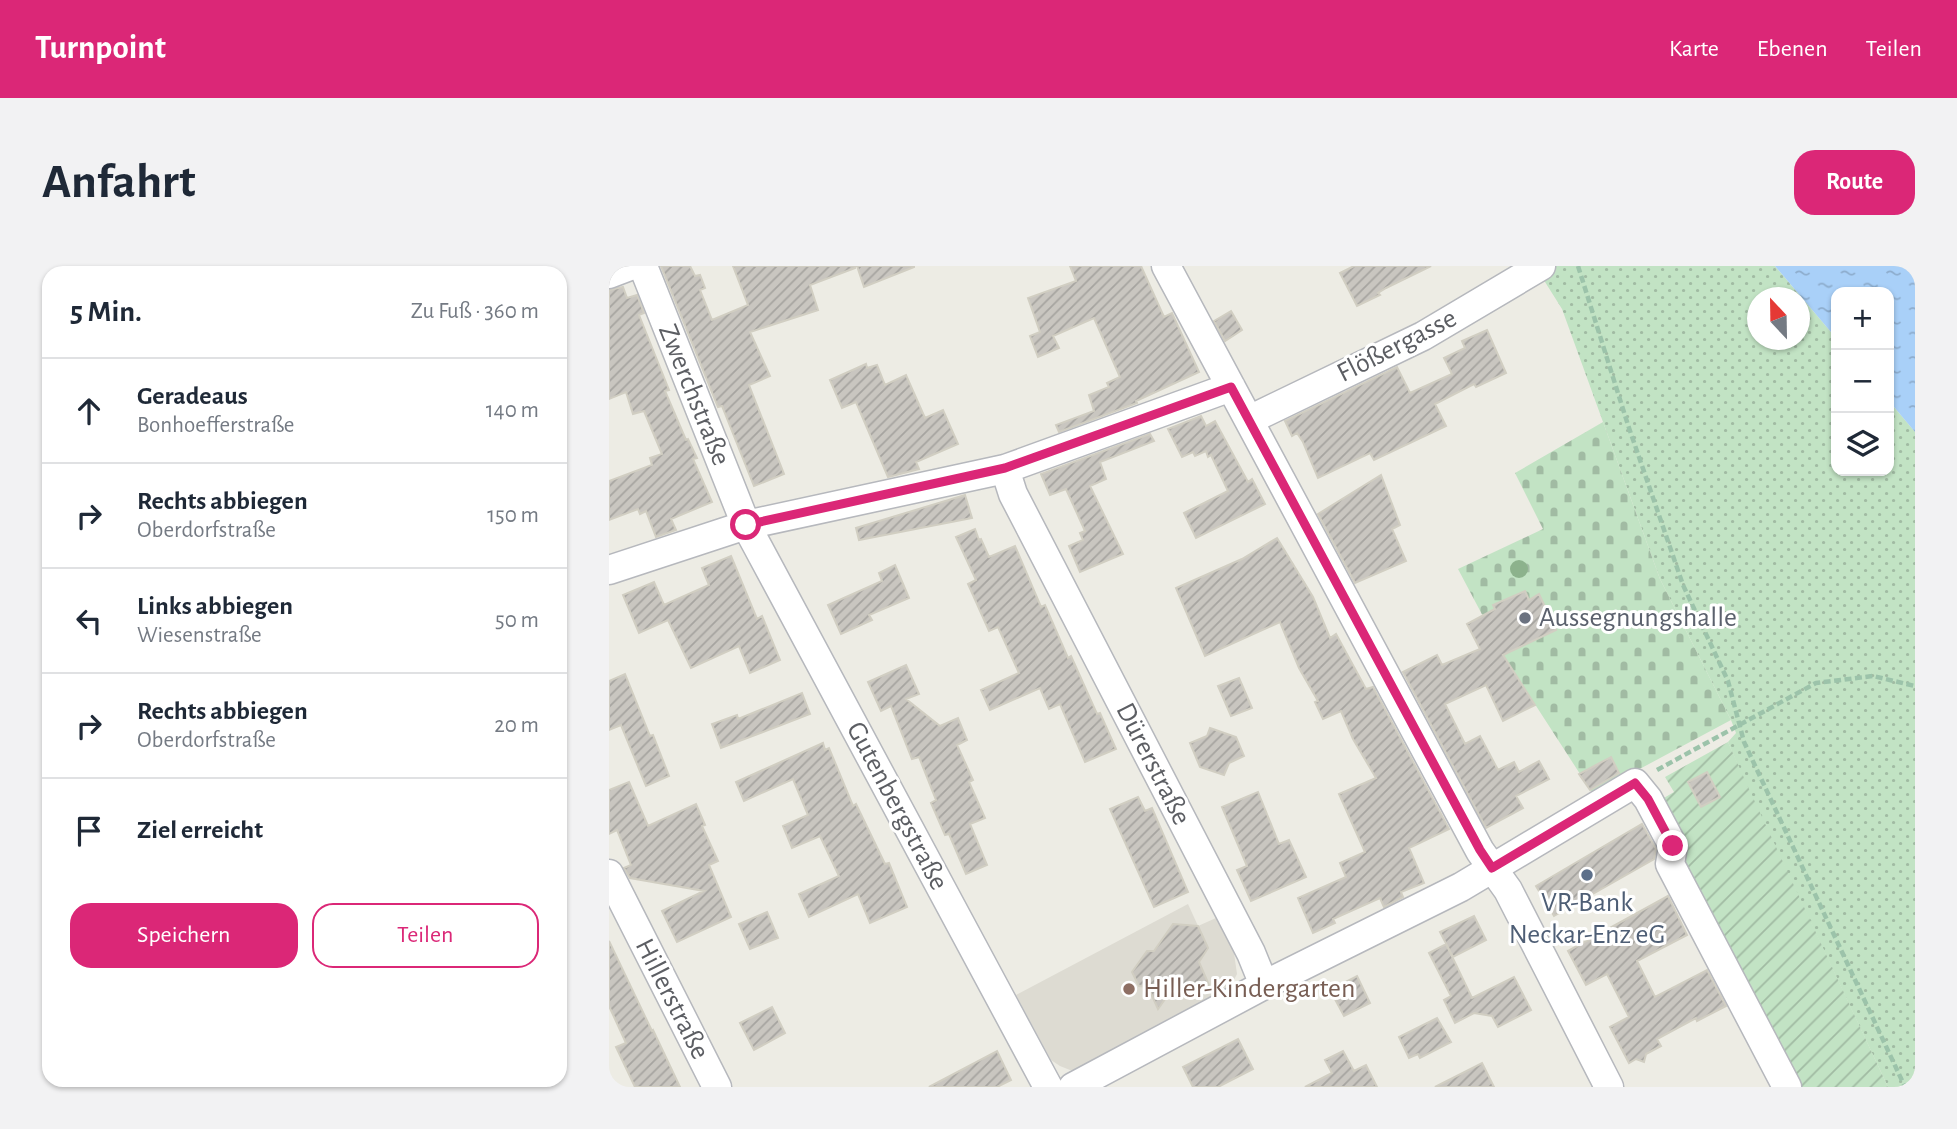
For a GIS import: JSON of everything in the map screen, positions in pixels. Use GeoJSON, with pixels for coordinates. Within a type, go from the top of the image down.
{"type":"FeatureCollection","features":[{"type":"Feature","properties":{"kind":"street"},"geometry":{"type":"LineString","coordinates":[[609,274],[630,266]]}},
{"type":"Feature","properties":{"kind":"street","name":"Zwerchstraße"},"geometry":{"type":"LineString","coordinates":[[643,266],[746,525]]}},
{"type":"Feature","properties":{"kind":"street"},"geometry":{"type":"LineString","coordinates":[[1165,266],[1460,814],[1508,891],[1609,1087]]}},
{"type":"Feature","properties":{"kind":"street","name":"Flößergasse"},"geometry":{"type":"LineString","coordinates":[[1249,420],[1423,336],[1541,266]]}},
{"type":"Feature","properties":{"kind":"street"},"geometry":{"type":"LineString","coordinates":[[609,570],[746,525],[1005,468],[1231,387]]}},
{"type":"Feature","properties":{"kind":"street","name":"Dürerstraße"},"geometry":{"type":"LineString","coordinates":[[1005,468],[1013,494],[1251,953],[1264,985]]}},
{"type":"Feature","properties":{"kind":"street","name":"Gutenbergstraße"},"geometry":{"type":"LineString","coordinates":[[746,525],[1048,1087]]}},
{"type":"Feature","properties":{"kind":"street"},"geometry":{"type":"LineString","coordinates":[[1073,1087],[1264,985],[1461,887],[1635,783],[1648,799],[1673,846],[1670,864],[1787,1087]]}},
{"type":"Feature","properties":{"kind":"street","name":"Hillerstraße"},"geometry":{"type":"LineString","coordinates":[[609,874],[717,1087]]}},
{"type":"Feature","properties":{"kind":"path"},"geometry":{"type":"LineString","coordinates":[[1578,266],[1628,425],[1683,585],[1728,681],[1744,742],[1905,1087]]}},
{"type":"Feature","properties":{"kind":"path"},"geometry":{"type":"LineString","coordinates":[[1635,783],[1816,683],[1873,676],[1915,687]]}},
{"type":"Feature","properties":{"kind":"shaded area","name":"Hiller-Kindergarten"},"geometry":{"type":"Polygon","coordinates":[[[1188,904],[1198,926],[1216,918],[1234,953],[1237,974],[1227,993],[1081,1070],[1070,1070],[1051,1060],[1016,995],[1188,904]]]}},
{"type":"Feature","properties":{"kind":"green space"},"geometry":{"type":"Polygon","coordinates":[[[1535,266],[1775,266],[1793,287],[1747,287],[1747,350],[1810,350],[1810,307],[1831,332],[1831,476],[1894,476],[1894,407],[1915,432],[1915,1087],[1888,1087],[1748,789],[1728,742],[1736,733],[1731,720],[1660,579],[1562,309],[1535,266]]]}},
{"type":"Feature","properties":{"kind":"green space"},"geometry":{"type":"Polygon","coordinates":[[[1603,422],[1660,579],[1731,720],[1593,794],[1505,658],[1458,569],[1543,529],[1515,473],[1603,422]]]}},
{"type":"Feature","properties":{"kind":"green space"},"geometry":{"type":"Polygon","coordinates":[[[1728,742],[1888,1087],[1794,1087],[1680,870],[1657,802],[1674,792],[1665,777],[1728,742]]]}},
{"type":"Feature","properties":{"kind":"water"},"geometry":{"type":"Polygon","coordinates":[[[1775,266],[1915,266],[1915,432],[1894,407],[1894,287],[1831,287],[1831,332],[1810,307],[1810,287],[1793,287],[1775,266]]]}},
{"type":"Feature","properties":{"kind":"building"},"geometry":{"type":"Polygon","coordinates":[[[661,266],[690,266],[695,276],[700,275],[705,288],[700,290],[712,320],[748,305],[733,266],[855,266],[810,285],[818,310],[750,332],[770,376],[749,385],[784,474],[754,486],[722,406],[718,407],[661,266]]]}},
{"type":"Feature","properties":{"kind":"building"},"geometry":{"type":"Polygon","coordinates":[[[857,266],[914,266],[914,267],[864,287],[857,266]]]}},
{"type":"Feature","properties":{"kind":"building"},"geometry":{"type":"Polygon","coordinates":[[[1070,266],[1141,266],[1164,317],[1172,313],[1199,372],[1136,401],[1137,403],[1059,432],[1056,425],[1094,411],[1089,395],[1109,387],[1107,383],[1120,377],[1094,318],[1053,336],[1059,348],[1038,357],[1030,336],[1040,332],[1028,298],[1076,281],[1070,266]]]}},
{"type":"Feature","properties":{"kind":"building"},"geometry":{"type":"Polygon","coordinates":[[[1354,266],[1431,266],[1357,306],[1340,273],[1354,266]]]}},
{"type":"Feature","properties":{"kind":"building"},"geometry":{"type":"Polygon","coordinates":[[[623,287],[627,298],[637,295],[644,313],[639,315],[669,390],[665,391],[686,440],[688,439],[697,458],[693,459],[712,502],[671,519],[676,530],[656,537],[646,511],[640,514],[638,509],[609,520],[609,481],[652,465],[650,458],[662,454],[644,411],[633,414],[626,392],[609,399],[609,290],[623,287]]]}},
{"type":"Feature","properties":{"kind":"building"},"geometry":{"type":"Polygon","coordinates":[[[1231,311],[1242,330],[1225,341],[1214,321],[1231,311]]]}},
{"type":"Feature","properties":{"kind":"building"},"geometry":{"type":"Polygon","coordinates":[[[1487,330],[1506,373],[1476,387],[1474,384],[1435,404],[1446,426],[1374,460],[1370,453],[1318,478],[1303,442],[1297,433],[1292,436],[1285,421],[1397,367],[1410,393],[1452,374],[1444,358],[1465,348],[1462,341],[1487,330]]]}},
{"type":"Feature","properties":{"kind":"building"},"geometry":{"type":"Polygon","coordinates":[[[866,364],[867,368],[877,365],[885,385],[906,375],[925,418],[943,410],[958,444],[916,462],[919,469],[888,477],[856,402],[842,408],[830,380],[866,364]]]}},
{"type":"Feature","properties":{"kind":"building"},"geometry":{"type":"Polygon","coordinates":[[[1201,416],[1206,426],[1215,421],[1248,482],[1252,479],[1265,504],[1196,538],[1184,513],[1228,491],[1211,455],[1208,457],[1206,451],[1195,456],[1193,452],[1182,457],[1168,429],[1201,416]]]}},
{"type":"Feature","properties":{"kind":"building"},"geometry":{"type":"Polygon","coordinates":[[[1150,434],[1154,441],[1100,462],[1106,479],[1090,486],[1123,554],[1080,572],[1069,546],[1083,540],[1080,533],[1085,531],[1066,489],[1050,495],[1041,474],[1150,434]]]}},
{"type":"Feature","properties":{"kind":"building"},"geometry":{"type":"Polygon","coordinates":[[[1381,475],[1400,525],[1392,529],[1406,561],[1355,583],[1318,514],[1381,475]]]}},
{"type":"Feature","properties":{"kind":"building"},"geometry":{"type":"Polygon","coordinates":[[[965,495],[972,518],[859,540],[856,528],[965,495]]]}},
{"type":"Feature","properties":{"kind":"building"},"geometry":{"type":"Polygon","coordinates":[[[975,529],[989,557],[1015,546],[1041,607],[1045,605],[1068,658],[1071,656],[1116,749],[1085,762],[1060,704],[1049,709],[1040,688],[990,710],[981,690],[1019,673],[998,627],[989,631],[968,584],[976,580],[956,537],[975,529]]]}},
{"type":"Feature","properties":{"kind":"building"},"geometry":{"type":"Polygon","coordinates":[[[1277,538],[1313,597],[1330,638],[1336,634],[1366,689],[1373,687],[1449,829],[1409,848],[1424,883],[1401,892],[1403,897],[1384,907],[1380,898],[1333,919],[1335,923],[1313,933],[1298,898],[1346,877],[1340,863],[1365,852],[1339,794],[1376,778],[1353,739],[1341,711],[1323,719],[1315,702],[1318,701],[1299,668],[1280,622],[1205,656],[1176,588],[1242,559],[1277,538]]]}},
{"type":"Feature","properties":{"kind":"building"},"geometry":{"type":"Polygon","coordinates":[[[731,556],[757,619],[762,616],[780,660],[750,673],[739,646],[691,668],[668,620],[639,633],[623,595],[654,582],[664,605],[709,585],[702,568],[731,556]]]}},
{"type":"Feature","properties":{"kind":"building"},"geometry":{"type":"Polygon","coordinates":[[[895,565],[909,598],[869,615],[872,620],[841,634],[828,605],[882,581],[879,573],[895,565]]]}},
{"type":"Feature","properties":{"kind":"building"},"geometry":{"type":"Polygon","coordinates":[[[1525,591],[1529,600],[1539,594],[1556,630],[1503,655],[1535,705],[1503,721],[1486,685],[1445,704],[1465,744],[1480,736],[1498,770],[1514,762],[1519,772],[1539,761],[1549,779],[1516,796],[1523,808],[1486,828],[1403,672],[1437,655],[1442,665],[1480,649],[1467,624],[1495,609],[1493,605],[1525,591]]]}},
{"type":"Feature","properties":{"kind":"building"},"geometry":{"type":"Polygon","coordinates":[[[906,665],[919,694],[906,699],[940,726],[958,718],[967,740],[957,745],[973,780],[969,782],[985,818],[970,824],[987,865],[966,874],[949,834],[945,835],[931,803],[936,800],[919,757],[912,759],[891,706],[881,711],[868,682],[906,665]]]}},
{"type":"Feature","properties":{"kind":"building"},"geometry":{"type":"Polygon","coordinates":[[[625,674],[669,776],[646,786],[621,725],[609,730],[609,681],[625,674]]]}},
{"type":"Feature","properties":{"kind":"building"},"geometry":{"type":"Polygon","coordinates":[[[1239,678],[1252,708],[1231,716],[1218,686],[1239,678]]]}},
{"type":"Feature","properties":{"kind":"building"},"geometry":{"type":"Polygon","coordinates":[[[802,693],[810,714],[721,748],[712,724],[737,715],[738,719],[802,693]]]}},
{"type":"Feature","properties":{"kind":"building"},"geometry":{"type":"Polygon","coordinates":[[[1210,728],[1236,737],[1244,756],[1229,763],[1224,775],[1200,767],[1190,743],[1207,736],[1210,728]]]}},
{"type":"Feature","properties":{"kind":"building"},"geometry":{"type":"Polygon","coordinates":[[[823,743],[825,750],[829,748],[853,806],[856,804],[885,864],[889,863],[907,907],[870,923],[858,894],[809,917],[799,894],[839,876],[820,836],[792,848],[783,826],[808,815],[793,779],[744,801],[736,782],[823,743]]]}},
{"type":"Feature","properties":{"kind":"building"},"geometry":{"type":"Polygon","coordinates":[[[1611,757],[1619,773],[1590,790],[1579,774],[1611,757]]]}},
{"type":"Feature","properties":{"kind":"building"},"geometry":{"type":"Polygon","coordinates":[[[1707,772],[1720,797],[1701,807],[1688,782],[1707,772]]]}},
{"type":"Feature","properties":{"kind":"building"},"geometry":{"type":"Polygon","coordinates":[[[629,782],[648,826],[696,804],[705,825],[702,826],[718,861],[709,865],[731,917],[677,942],[662,911],[704,891],[630,878],[624,868],[631,865],[617,830],[609,834],[609,790],[629,782]]]}},
{"type":"Feature","properties":{"kind":"building"},"geometry":{"type":"Polygon","coordinates":[[[1258,792],[1279,844],[1289,840],[1306,877],[1251,901],[1237,870],[1247,866],[1222,807],[1258,792]]]}},
{"type":"Feature","properties":{"kind":"building"},"geometry":{"type":"Polygon","coordinates":[[[1138,797],[1145,811],[1152,808],[1188,892],[1154,907],[1110,809],[1138,797]]]}},
{"type":"Feature","properties":{"kind":"building"},"geometry":{"type":"Polygon","coordinates":[[[1642,824],[1656,849],[1654,859],[1554,916],[1536,886],[1642,824]]]}},
{"type":"Feature","properties":{"kind":"building"},"geometry":{"type":"Polygon","coordinates":[[[1668,896],[1687,935],[1637,961],[1655,997],[1707,970],[1726,1006],[1697,1021],[1696,1018],[1657,1039],[1661,1046],[1646,1054],[1644,1062],[1636,1059],[1629,1063],[1610,1027],[1629,1017],[1607,974],[1586,985],[1568,951],[1668,896]]]}},
{"type":"Feature","properties":{"kind":"building"},"geometry":{"type":"Polygon","coordinates":[[[767,912],[778,938],[750,949],[739,924],[767,912]]]}},
{"type":"Feature","properties":{"kind":"building"},"geometry":{"type":"Polygon","coordinates":[[[1474,916],[1486,940],[1453,957],[1440,932],[1474,916]]]}},
{"type":"Feature","properties":{"kind":"building"},"geometry":{"type":"Polygon","coordinates":[[[1173,924],[1198,926],[1208,948],[1199,962],[1209,985],[1193,983],[1184,997],[1168,995],[1158,1009],[1148,987],[1139,986],[1132,972],[1147,951],[1154,951],[1173,924]]]}},
{"type":"Feature","properties":{"kind":"building"},"geometry":{"type":"Polygon","coordinates":[[[609,941],[680,1087],[635,1087],[616,1047],[626,1043],[609,1006],[609,941]]]}},
{"type":"Feature","properties":{"kind":"building"},"geometry":{"type":"Polygon","coordinates":[[[1446,944],[1472,998],[1514,977],[1531,1010],[1498,1027],[1492,1016],[1474,1013],[1455,1023],[1444,1000],[1451,996],[1429,953],[1446,944]]]}},
{"type":"Feature","properties":{"kind":"building"},"geometry":{"type":"Polygon","coordinates":[[[1357,976],[1370,1003],[1344,1016],[1330,990],[1357,976]]]}},
{"type":"Feature","properties":{"kind":"building"},"geometry":{"type":"Polygon","coordinates":[[[772,1007],[785,1033],[754,1050],[740,1023],[772,1007]]]}},
{"type":"Feature","properties":{"kind":"building"},"geometry":{"type":"Polygon","coordinates":[[[1437,1018],[1451,1042],[1420,1058],[1418,1054],[1409,1058],[1399,1037],[1437,1018]]]}},
{"type":"Feature","properties":{"kind":"building"},"geometry":{"type":"Polygon","coordinates":[[[1238,1039],[1253,1069],[1218,1087],[1193,1087],[1183,1067],[1238,1039]]]}},
{"type":"Feature","properties":{"kind":"building"},"geometry":{"type":"Polygon","coordinates":[[[997,1051],[1011,1080],[997,1087],[929,1087],[997,1051]]]}},
{"type":"Feature","properties":{"kind":"building"},"geometry":{"type":"Polygon","coordinates":[[[1343,1051],[1354,1071],[1366,1065],[1377,1087],[1305,1087],[1332,1073],[1325,1060],[1343,1051]]]}},
{"type":"Feature","properties":{"kind":"building"},"geometry":{"type":"Polygon","coordinates":[[[1482,1063],[1494,1087],[1435,1087],[1482,1063]]]}},
{"type":"Feature","properties":{"kind":"place","name":"Aussegnungshalle"},"geometry":{"type":"Point","coordinates":[1525,618]}},
{"type":"Feature","properties":{"kind":"place","name":"VR-Bank Neckar-Enz eG"},"geometry":{"type":"Point","coordinates":[1587,875]}},
{"type":"Feature","properties":{"kind":"place","name":"Hiller-Kindergarten"},"geometry":{"type":"Point","coordinates":[1129,989]}},
{"type":"Feature","properties":{"kind":"route"},"geometry":{"type":"LineString","coordinates":[[746,525],[1005,468],[1231,387],[1492,868],[1635,783],[1648,799],[1673,846]]}}]}
